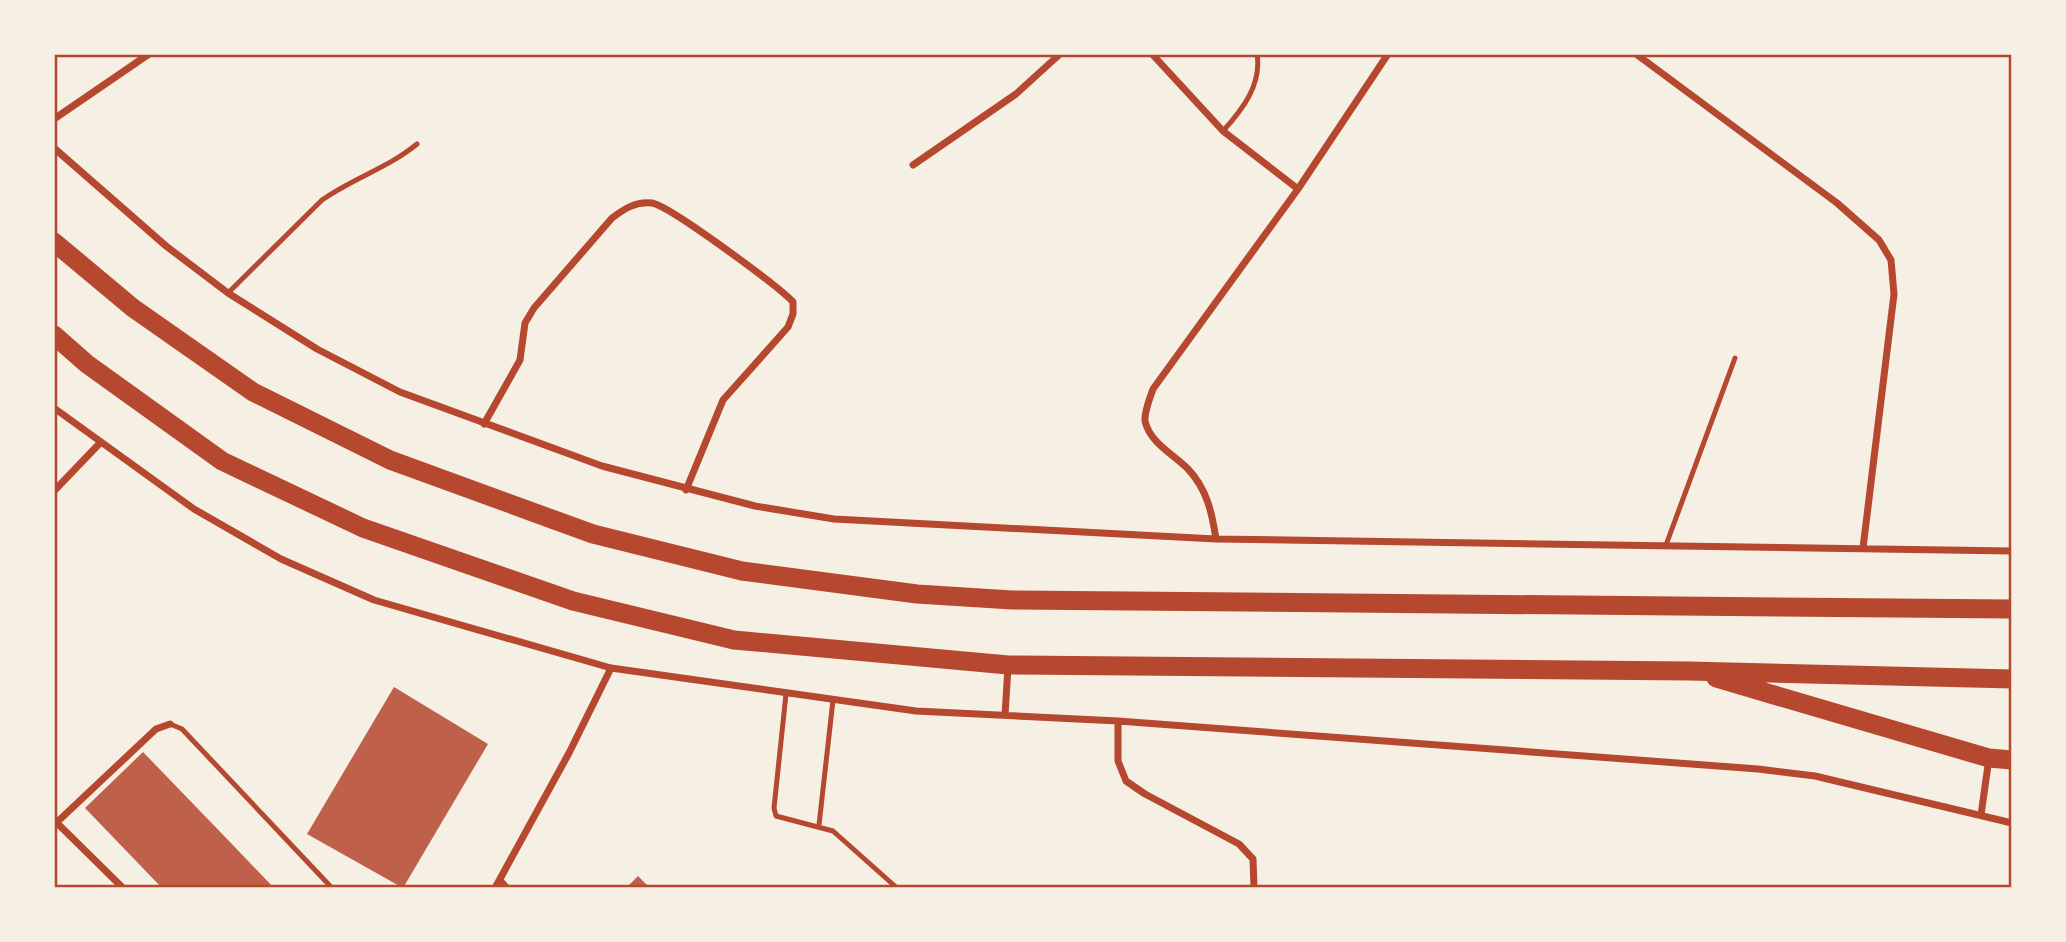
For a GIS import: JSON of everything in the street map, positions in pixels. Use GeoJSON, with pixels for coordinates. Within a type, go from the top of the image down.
{"type":"FeatureCollection","features":[{"type":"Feature","properties":{"kind":"highway"},"geometry":{"type":"LineString","coordinates":[[54,242],[132,308],[253,392],[390,460],[593,534],[742,571],[917,594],[1012,600],[2012,609]]}},
{"type":"Feature","properties":{"kind":"highway"},"geometry":{"type":"LineString","coordinates":[[54,335],[87,364],[222,461],[363,528],[573,601],[734,640],[1008,665],[1689,671],[2012,679]]}},
{"type":"Feature","properties":{"kind":"highway"},"geometry":{"type":"LineString","coordinates":[[1689,671],[1989,758],[2012,760]]}},
{"type":"Feature","properties":{"kind":"street"},"geometry":{"type":"LineString","coordinates":[[54,119],[149,54]]}},
{"type":"Feature","properties":{"kind":"street"},"geometry":{"type":"LineString","coordinates":[[913,165],[1016,94],[1060,54]]}},
{"type":"Feature","properties":{"kind":"street"},"geometry":{"type":"LineString","coordinates":[[1152,54],[1223,131],[1298,189]]}},
{"type":"Feature","properties":{"kind":"street"},"geometry":{"type":"LineString","coordinates":[[1216,539],[1212,513],[1203,489],[1189,470],[1153,439],[1145,419],[1153,389],[1298,189],[1388,54]]}},
{"type":"Feature","properties":{"kind":"street"},"geometry":{"type":"LineString","coordinates":[[1636,54],[1837,203],[1879,240],[1891,260],[1894,294],[1863,548]]}},
{"type":"Feature","properties":{"kind":"street"},"geometry":{"type":"LineString","coordinates":[[56,153],[166,246],[228,293],[317,349],[388,386],[602,466],[755,506],[834,519],[1216,539],[2012,551]]}},
{"type":"Feature","properties":{"kind":"street"},"geometry":{"type":"LineString","coordinates":[[484,424],[520,360],[525,323],[534,308],[612,218],[626,208],[654,203],[698,231],[793,302],[793,314],[788,327],[723,400],[686,490]]}},
{"type":"Feature","properties":{"kind":"street"},"geometry":{"type":"LineString","coordinates":[[54,408],[194,509],[281,559],[374,600],[611,668],[916,711],[1118,722],[1758,769],[1815,776],[2012,823]]}},
{"type":"Feature","properties":{"kind":"street"},"geometry":{"type":"LineString","coordinates":[[54,491],[100,443]]}},
{"type":"Feature","properties":{"kind":"street"},"geometry":{"type":"LineString","coordinates":[[1005,715],[1008,665]]}},
{"type":"Feature","properties":{"kind":"street"},"geometry":{"type":"LineString","coordinates":[[495,888],[569,753],[611,668]]}},
{"type":"Feature","properties":{"kind":"street"},"geometry":{"type":"LineString","coordinates":[[1118,722],[1118,761],[1126,781],[1145,794],[1239,844],[1253,859],[1254,888]]}},
{"type":"Feature","properties":{"kind":"street"},"geometry":{"type":"LineString","coordinates":[[123,888],[55,824],[156,729],[170,724]]}},
{"type":"Feature","properties":{"kind":"street"},"geometry":{"type":"LineString","coordinates":[[1981,816],[1989,758]]}},
{"type":"Feature","properties":{"kind":"lane"},"geometry":{"type":"LineString","coordinates":[[1223,131],[1241,111],[1253,89],[1257,54]]}},
{"type":"Feature","properties":{"kind":"lane"},"geometry":{"type":"LineString","coordinates":[[228,293],[322,200],[340,187],[398,160],[417,144]]}},
{"type":"Feature","properties":{"kind":"lane"},"geometry":{"type":"LineString","coordinates":[[1666,545],[1735,358]]}},
{"type":"Feature","properties":{"kind":"lane"},"geometry":{"type":"LineString","coordinates":[[786,694],[774,808],[781,819],[819,825],[833,831],[897,888]]}},
{"type":"Feature","properties":{"kind":"lane"},"geometry":{"type":"LineString","coordinates":[[819,825],[833,700]]}},
{"type":"Feature","properties":{"kind":"lane"},"geometry":{"type":"LineString","coordinates":[[170,724],[182,729],[332,888]]}},
{"type":"Feature","properties":{"kind":"lane"},"geometry":{"type":"LineString","coordinates":[[500,880],[508,888]]}},
{"type":"Feature","properties":{"kind":"building"},"geometry":{"type":"Polygon","coordinates":[[[394,687],[488,744],[403,888],[307,834],[394,687]]]}},
{"type":"Feature","properties":{"kind":"building"},"geometry":{"type":"Polygon","coordinates":[[[143,752],[274,888],[162,888],[85,808],[143,752]]]}},
{"type":"Feature","properties":{"kind":"building"},"geometry":{"type":"Polygon","coordinates":[[[638,876],[650,888],[626,888],[638,876]]]}}]}
